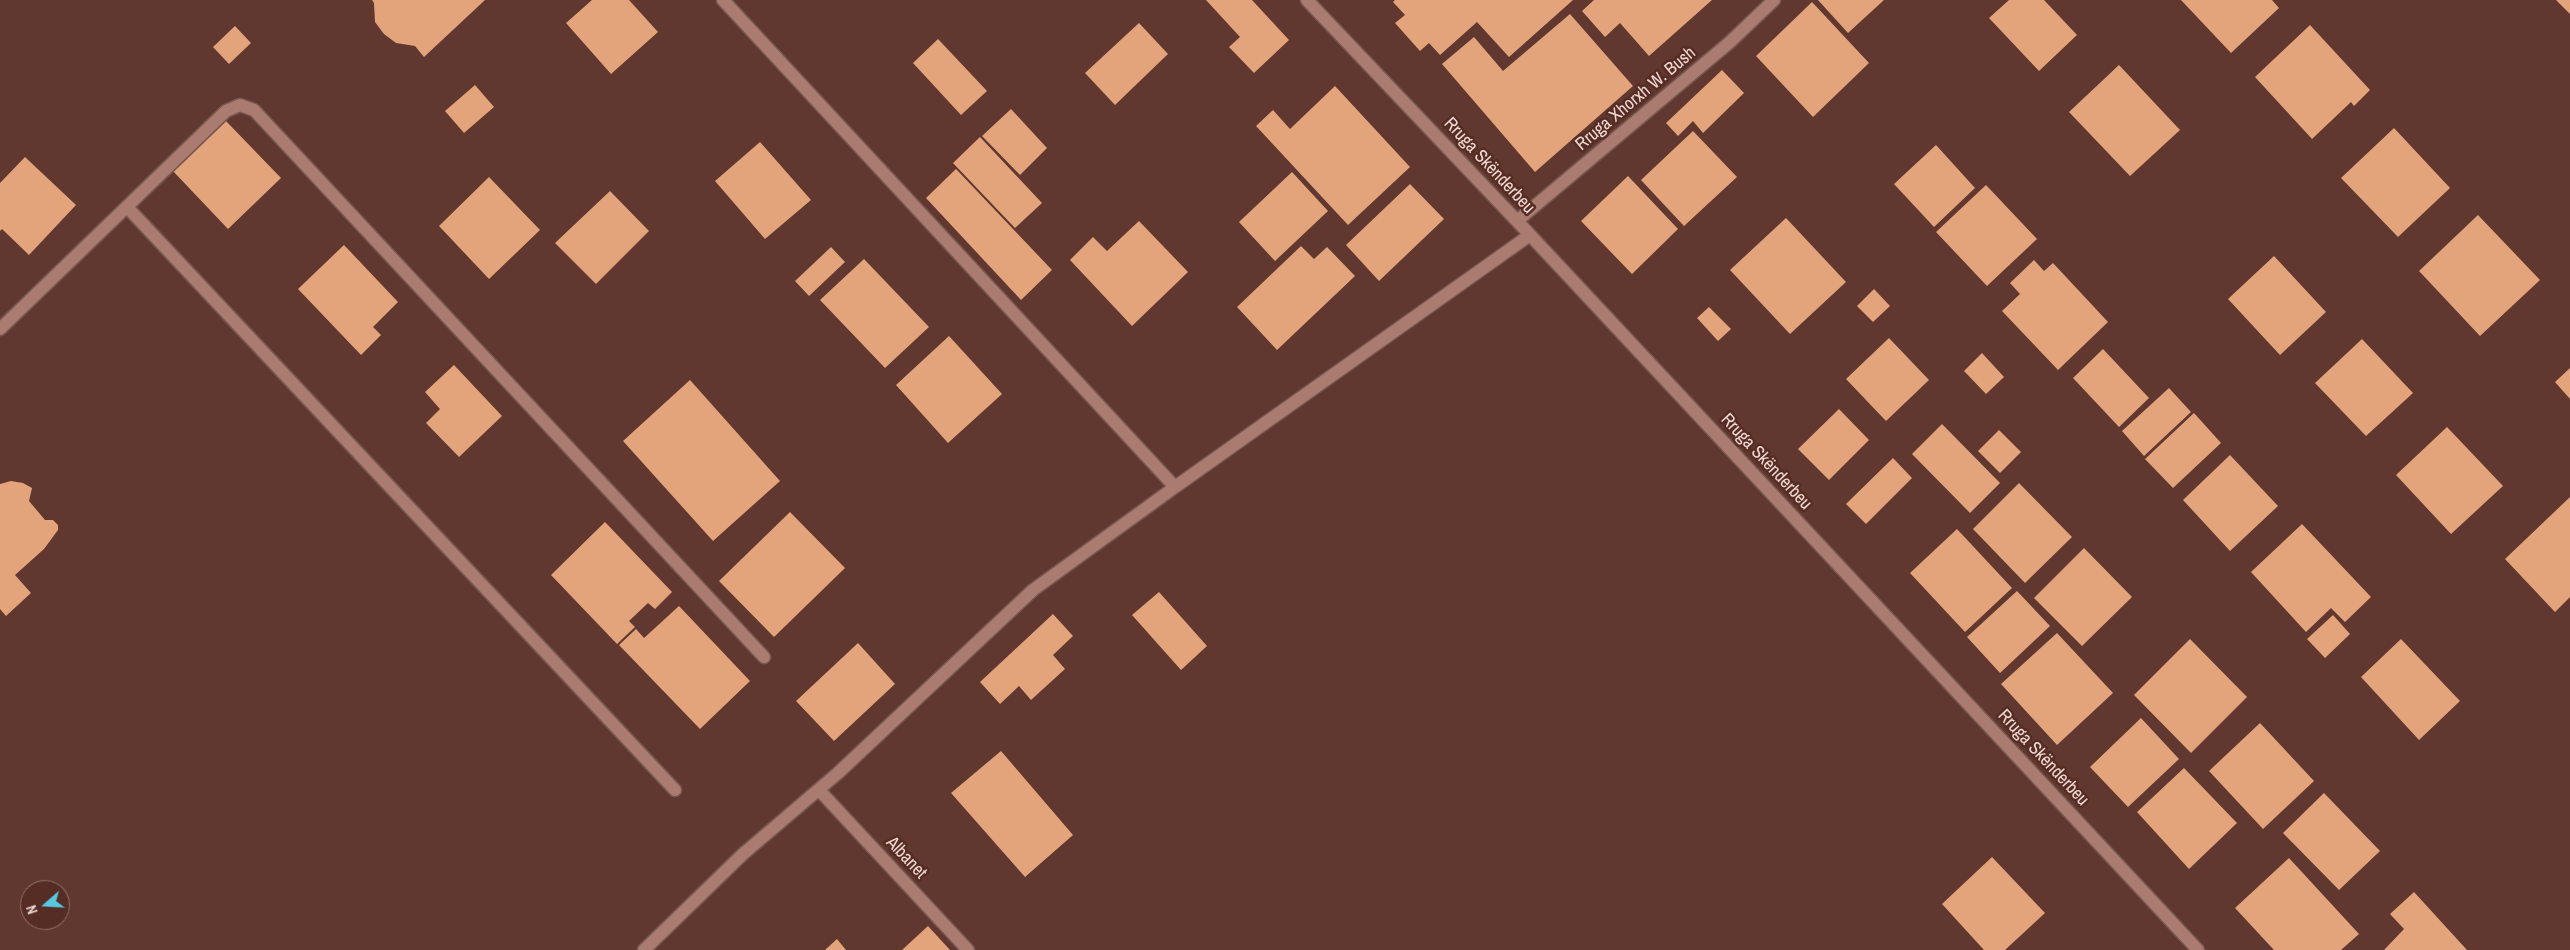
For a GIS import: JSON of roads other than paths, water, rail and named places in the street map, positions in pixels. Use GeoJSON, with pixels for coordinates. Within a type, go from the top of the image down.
{"type":"FeatureCollection","features":[{"type":"Feature","properties":{"kind":"street"},"geometry":{"type":"LineString","coordinates":[[723,0],[1175,487]]}},
{"type":"Feature","properties":{"kind":"street","name":"Rruga Skënderbeu"},"geometry":{"type":"LineString","coordinates":[[1308,0],[2198,950]]}},
{"type":"Feature","properties":{"kind":"street","name":"Rruga Xhorxh W. Bush"},"geometry":{"type":"LineString","coordinates":[[1517,221],[1730,42],[1774,0]]}},
{"type":"Feature","properties":{"kind":"street"},"geometry":{"type":"LineString","coordinates":[[0,329],[128,208],[226,111],[240,104],[254,110],[764,657]]}},
{"type":"Feature","properties":{"kind":"street"},"geometry":{"type":"LineString","coordinates":[[128,208],[675,790]]}},
{"type":"Feature","properties":{"kind":"street"},"geometry":{"type":"LineString","coordinates":[[644,950],[743,854],[819,790],[1033,590],[1530,235]]}},
{"type":"Feature","properties":{"kind":"street","name":"Albanet"},"geometry":{"type":"LineString","coordinates":[[819,790],[968,950]]}}]}
